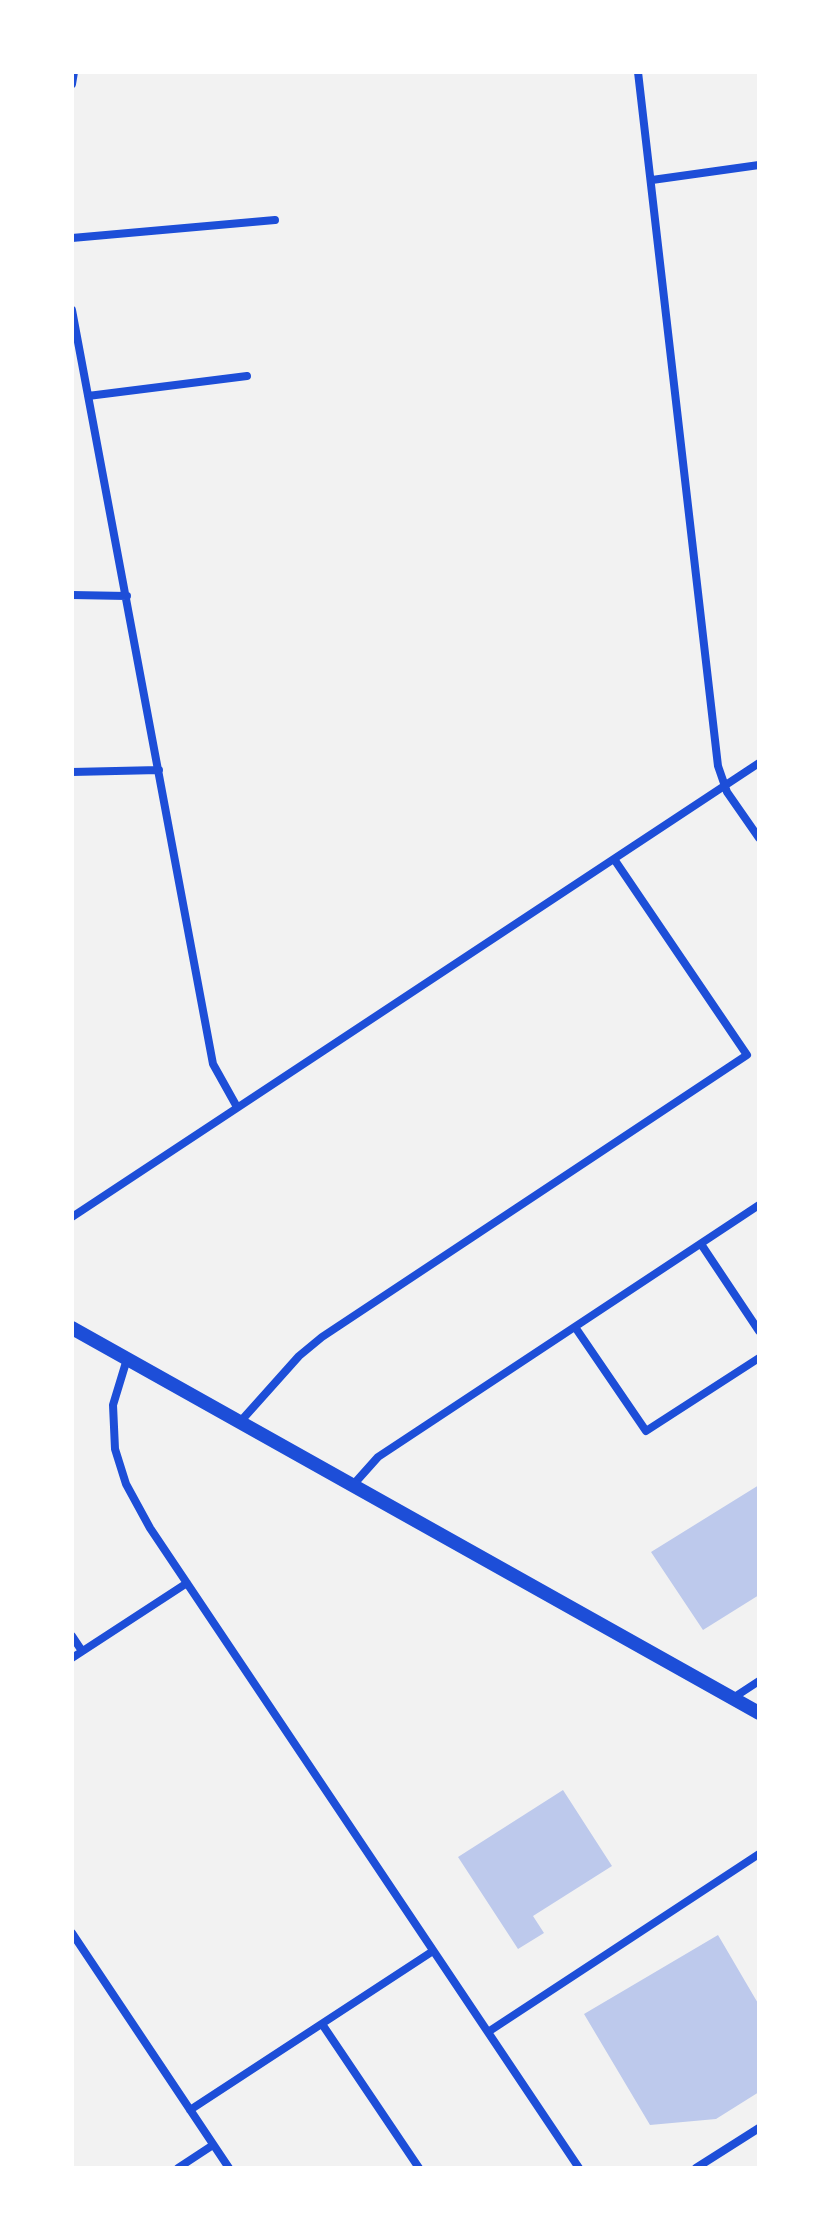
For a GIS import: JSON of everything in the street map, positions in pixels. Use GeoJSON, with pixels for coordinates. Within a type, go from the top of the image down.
{"type":"FeatureCollection","features":[{"type":"Feature","properties":{"kind":"street"},"geometry":{"type":"LineString","coordinates":[[72,84],[74,72]]}},
{"type":"Feature","properties":{"kind":"street"},"geometry":{"type":"LineString","coordinates":[[638,72],[718,766],[724,786],[759,838]]}},
{"type":"Feature","properties":{"kind":"street"},"geometry":{"type":"LineString","coordinates":[[652,180],[759,165]]}},
{"type":"Feature","properties":{"kind":"street"},"geometry":{"type":"LineString","coordinates":[[72,238],[275,220]]}},
{"type":"Feature","properties":{"kind":"street"},"geometry":{"type":"LineString","coordinates":[[72,310],[213,1064],[237,1107]]}},
{"type":"Feature","properties":{"kind":"street"},"geometry":{"type":"LineString","coordinates":[[88,396],[247,376]]}},
{"type":"Feature","properties":{"kind":"street"},"geometry":{"type":"LineString","coordinates":[[72,595],[127,596]]}},
{"type":"Feature","properties":{"kind":"street"},"geometry":{"type":"LineString","coordinates":[[72,1217],[759,763]]}},
{"type":"Feature","properties":{"kind":"street"},"geometry":{"type":"LineString","coordinates":[[72,772],[159,770]]}},
{"type":"Feature","properties":{"kind":"street"},"geometry":{"type":"LineString","coordinates":[[240,1422],[299,1356],[322,1337],[747,1055],[614,859]]}},
{"type":"Feature","properties":{"kind":"street"},"geometry":{"type":"LineString","coordinates":[[353,1485],[378,1457],[759,1205]]}},
{"type":"Feature","properties":{"kind":"street"},"geometry":{"type":"LineString","coordinates":[[701,1244],[759,1331]]}},
{"type":"Feature","properties":{"kind":"street"},"geometry":{"type":"LineString","coordinates":[[575,1327],[646,1431],[759,1358]]}},
{"type":"Feature","properties":{"kind":"street"},"geometry":{"type":"LineString","coordinates":[[72,1328],[759,1713]]}},
{"type":"Feature","properties":{"kind":"street"},"geometry":{"type":"LineString","coordinates":[[127,1359],[113,1405],[115,1449],[126,1484],[150,1528],[579,2168]]}},
{"type":"Feature","properties":{"kind":"street"},"geometry":{"type":"LineString","coordinates":[[72,1658],[187,1583]]}},
{"type":"Feature","properties":{"kind":"street"},"geometry":{"type":"LineString","coordinates":[[72,1636],[82,1651]]}},
{"type":"Feature","properties":{"kind":"street"},"geometry":{"type":"LineString","coordinates":[[733,1698],[759,1681]]}},
{"type":"Feature","properties":{"kind":"street"},"geometry":{"type":"LineString","coordinates":[[488,2032],[759,1854]]}},
{"type":"Feature","properties":{"kind":"street"},"geometry":{"type":"LineString","coordinates":[[72,1933],[229,2168]]}},
{"type":"Feature","properties":{"kind":"street"},"geometry":{"type":"LineString","coordinates":[[190,2110],[433,1951]]}},
{"type":"Feature","properties":{"kind":"street"},"geometry":{"type":"LineString","coordinates":[[322,2024],[419,2168]]}},
{"type":"Feature","properties":{"kind":"street"},"geometry":{"type":"LineString","coordinates":[[696,2168],[759,2128]]}},
{"type":"Feature","properties":{"kind":"street"},"geometry":{"type":"LineString","coordinates":[[178,2168],[213,2145]]}},
{"type":"Feature","properties":{"kind":"building"},"geometry":{"type":"Polygon","coordinates":[[[759,1485],[759,1595],[703,1630],[651,1552],[759,1485]]]}},
{"type":"Feature","properties":{"kind":"building"},"geometry":{"type":"Polygon","coordinates":[[[563,1790],[612,1866],[533,1916],[544,1933],[518,1949],[458,1857],[563,1790]]]}},
{"type":"Feature","properties":{"kind":"building"},"geometry":{"type":"Polygon","coordinates":[[[718,1935],[759,2005],[759,2092],[716,2119],[650,2125],[584,2014],[718,1935]]]}}]}
